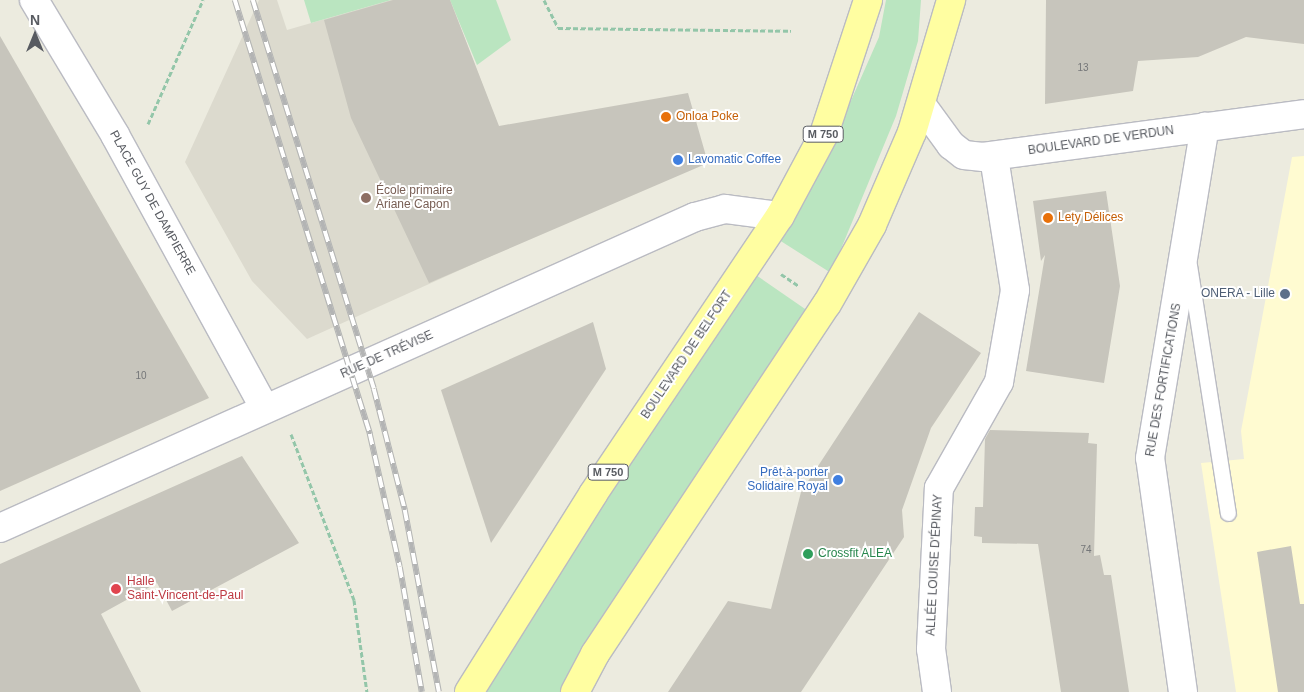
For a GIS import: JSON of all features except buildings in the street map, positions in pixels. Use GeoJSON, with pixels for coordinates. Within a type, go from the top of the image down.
{"type":"FeatureCollection","features":[{"type":"Feature","properties":{"kind":"main road","name":"BOULEVARD DE BELFORT"},"geometry":{"type":"LineString","coordinates":[[469,692],[583,511],[780,216],[824,134],[868,0]]}},
{"type":"Feature","properties":{"kind":"main road"},"geometry":{"type":"LineString","coordinates":[[931,70],[934,0]]}},
{"type":"Feature","properties":{"kind":"main road"},"geometry":{"type":"LineString","coordinates":[[575,692],[595,654],[827,304],[893,180],[921,104],[951,0]]}},
{"type":"Feature","properties":{"kind":"street","name":"PLACE GUY DE DAMPIERRE"},"geometry":{"type":"LineString","coordinates":[[34,0],[131,163],[266,409]]}},
{"type":"Feature","properties":{"kind":"street","name":"BOULEVARD DE VERDUN"},"geometry":{"type":"LineString","coordinates":[[921,104],[958,150],[994,157],[1304,114]]}},
{"type":"Feature","properties":{"kind":"street","name":"RUE DES FORTIFICATIONS"},"geometry":{"type":"LineString","coordinates":[[1183,692],[1150,458],[1187,250],[1204,127]]}},
{"type":"Feature","properties":{"kind":"street","name":"ALLÉE LOUISE D'ÉPINAY"},"geometry":{"type":"LineString","coordinates":[[938,692],[931,650],[939,488],[999,382],[1015,290],[994,157]]}},
{"type":"Feature","properties":{"kind":"street","name":"RUE DE TRÉVISE"},"geometry":{"type":"LineString","coordinates":[[0,528],[695,217],[725,209],[780,216]]}},
{"type":"Feature","properties":{"kind":"lane"},"geometry":{"type":"LineString","coordinates":[[1187,250],[1228,513]]}},
{"type":"Feature","properties":{"kind":"path"},"geometry":{"type":"LineString","coordinates":[[131,163],[203,0]]}},
{"type":"Feature","properties":{"kind":"path"},"geometry":{"type":"LineString","coordinates":[[544,0],[558,28],[791,31]]}},
{"type":"Feature","properties":{"kind":"path"},"geometry":{"type":"LineString","coordinates":[[753,256],[827,304]]}},
{"type":"Feature","properties":{"kind":"path"},"geometry":{"type":"LineString","coordinates":[[266,409],[295,437],[347,582],[367,692]]}},
{"type":"Feature","properties":{"kind":"shaded area","name":"École primaire Ariane Capon"},"geometry":{"type":"Polygon","coordinates":[[[259,0],[277,0],[287,30],[391,0],[450,0],[540,234],[307,339],[252,281],[185,162],[259,0]]]}},
{"type":"Feature","properties":{"kind":"shaded area","name":"ONERA - Lille"},"geometry":{"type":"Polygon","coordinates":[[[1304,156],[1304,692],[1236,692],[1201,463],[1244,459],[1241,431],[1292,157],[1304,156]]]}},
{"type":"Feature","properties":{"kind":"green space"},"geometry":{"type":"Polygon","coordinates":[[[304,0],[391,0],[311,23],[304,0]]]}},
{"type":"Feature","properties":{"kind":"green space"},"geometry":{"type":"Polygon","coordinates":[[[450,0],[496,0],[511,40],[477,65],[450,0]]]}},
{"type":"Feature","properties":{"kind":"green space"},"geometry":{"type":"Polygon","coordinates":[[[886,0],[921,0],[918,41],[896,116],[831,273],[776,238],[820,171],[879,37],[886,0]]]}},
{"type":"Feature","properties":{"kind":"green space"},"geometry":{"type":"Polygon","coordinates":[[[753,273],[808,311],[715,445],[560,692],[482,692],[753,273]]]}},
{"type":"Feature","properties":{"kind":"railway"},"geometry":{"type":"LineString","coordinates":[[235,0],[370,434],[400,567],[422,692]]}},
{"type":"Feature","properties":{"kind":"railway"},"geometry":{"type":"LineString","coordinates":[[253,0],[374,389],[405,510],[439,692]]}},
{"type":"Feature","properties":{"kind":"place","name":"Onloa Poke"},"geometry":{"type":"Point","coordinates":[666,117]}},
{"type":"Feature","properties":{"kind":"place","name":"Lavomatic Coffee"},"geometry":{"type":"Point","coordinates":[678,160]}},
{"type":"Feature","properties":{"kind":"place","name":"École primaire Ariane Capon"},"geometry":{"type":"Point","coordinates":[366,198]}},
{"type":"Feature","properties":{"kind":"place","name":"Lety Délices"},"geometry":{"type":"Point","coordinates":[1048,218]}},
{"type":"Feature","properties":{"kind":"place","name":"ONERA - Lille"},"geometry":{"type":"Point","coordinates":[1285,294]}},
{"type":"Feature","properties":{"kind":"place","name":"Prêt-à-porter Solidaire Royal"},"geometry":{"type":"Point","coordinates":[838,480]}},
{"type":"Feature","properties":{"kind":"place","name":"Crossfit ALEA"},"geometry":{"type":"Point","coordinates":[808,554]}},
{"type":"Feature","properties":{"kind":"place","name":"Halle Saint-Vincent-de-Paul"},"geometry":{"type":"Point","coordinates":[116,589]}}]}
